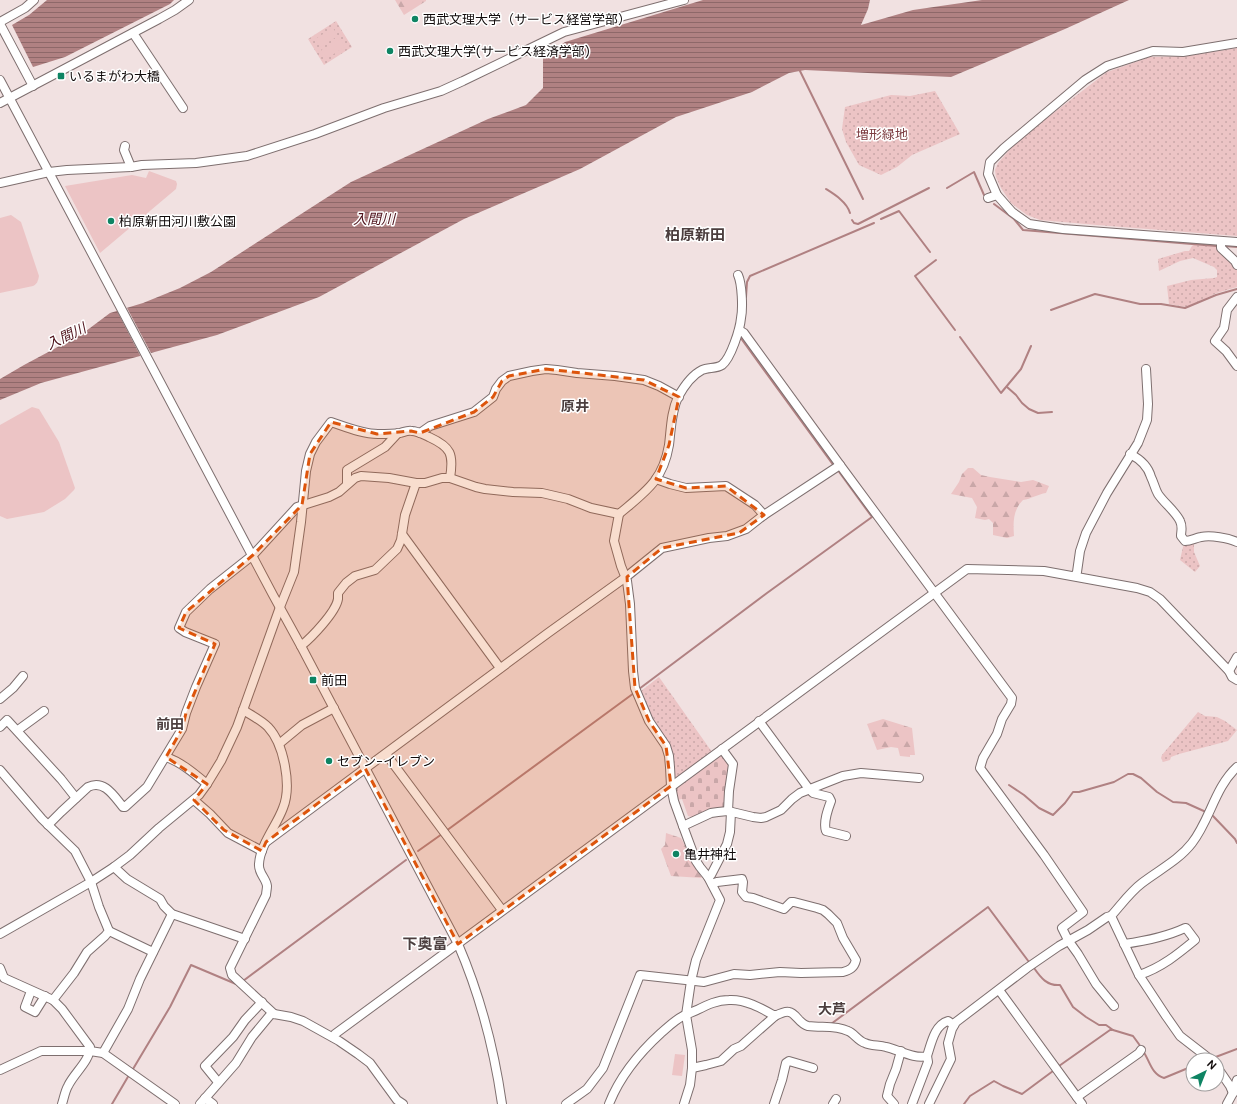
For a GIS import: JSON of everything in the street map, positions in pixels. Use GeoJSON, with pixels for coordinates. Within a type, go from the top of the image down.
{"type":"FeatureCollection","features":[{"type":"Feature","properties":{"kind":"street"},"geometry":{"type":"LineString","coordinates":[[33,86],[0,23],[34,0]]}},
{"type":"Feature","properties":{"kind":"street"},"geometry":{"type":"LineString","coordinates":[[0,103],[133,33],[175,10],[189,0]]}},
{"type":"Feature","properties":{"kind":"street"},"geometry":{"type":"LineString","coordinates":[[0,182],[67,170],[196,163],[259,153],[384,108],[441,91],[564,32],[684,0]]}},
{"type":"Feature","properties":{"kind":"street"},"geometry":{"type":"LineString","coordinates":[[133,33],[183,108]]}},
{"type":"Feature","properties":{"kind":"street"},"geometry":{"type":"LineString","coordinates":[[1237,43],[1183,52],[1153,51],[1107,66],[1085,80],[1004,148],[990,162],[988,174],[997,195],[1012,212],[1029,224],[1062,229],[1237,242]]}},
{"type":"Feature","properties":{"kind":"street"},"geometry":{"type":"LineString","coordinates":[[0,80],[458,944],[474,984],[483,1012],[496,1066],[502,1104]]}},
{"type":"Feature","properties":{"kind":"street"},"geometry":{"type":"LineString","coordinates":[[125,146],[124,150],[131,167]]}},
{"type":"Feature","properties":{"kind":"street"},"geometry":{"type":"LineString","coordinates":[[988,198],[997,195]]}},
{"type":"Feature","properties":{"kind":"street"},"geometry":{"type":"LineString","coordinates":[[1221,241],[1221,248],[1235,261],[1237,265]]}},
{"type":"Feature","properties":{"kind":"street"},"geometry":{"type":"LineString","coordinates":[[684,1104],[690,1085],[692,1068],[692,1050],[686,1015],[691,981],[696,960],[720,900],[710,881],[696,861],[683,826],[671,786],[669,756],[666,746],[649,722],[636,690],[632,671],[630,604],[626,577],[621,566],[614,541],[619,514],[648,488],[662,469],[669,445],[670,429],[675,405],[679,396],[698,373],[702,370],[724,364],[728,358],[739,330],[742,317],[738,275]]}},
{"type":"Feature","properties":{"kind":"street"},"geometry":{"type":"LineString","coordinates":[[1237,298],[1227,310],[1224,328],[1215,341],[1226,351],[1237,366]]}},
{"type":"Feature","properties":{"kind":"street"},"geometry":{"type":"LineString","coordinates":[[739,330],[744,332],[837,467],[935,592],[1012,698],[1011,704],[1002,719],[997,734],[983,758],[980,768],[1044,855],[1083,912],[1062,928],[1096,984],[1114,1006]]}},
{"type":"Feature","properties":{"kind":"street"},"geometry":{"type":"LineString","coordinates":[[420,433],[430,426],[474,412],[493,397],[502,381],[509,376],[546,369],[644,380],[679,396]]}},
{"type":"Feature","properties":{"kind":"street"},"geometry":{"type":"LineString","coordinates":[[1075,576],[1080,551],[1086,533],[1140,437],[1147,420],[1148,404],[1146,369]]}},
{"type":"Feature","properties":{"kind":"street"},"geometry":{"type":"LineString","coordinates":[[0,934],[91,882],[114,867],[194,800],[207,784],[230,742],[294,572],[306,471],[310,454],[316,442],[331,422],[377,434],[411,431],[420,433],[442,443],[449,452],[452,461],[450,478]]}},
{"type":"Feature","properties":{"kind":"street"},"geometry":{"type":"LineString","coordinates":[[347,484],[347,470],[385,447],[398,433]]}},
{"type":"Feature","properties":{"kind":"street"},"geometry":{"type":"LineString","coordinates":[[1130,454],[1138,458],[1146,466],[1159,495],[1179,519],[1182,529],[1181,536],[1185,541],[1203,536],[1225,538],[1237,542]]}},
{"type":"Feature","properties":{"kind":"street"},"geometry":{"type":"LineString","coordinates":[[266,842],[500,668],[626,577],[662,548],[739,532],[746,529],[764,515],[837,467]]}},
{"type":"Feature","properties":{"kind":"street"},"geometry":{"type":"LineString","coordinates":[[48,825],[88,787],[97,784],[102,785],[114,796],[122,807],[125,807],[147,787],[182,729],[186,713],[215,644],[185,632],[179,628],[186,612],[297,507],[329,497],[339,492],[355,478],[361,476],[389,478],[416,483],[425,483],[442,478],[450,478],[485,489],[513,492],[542,492],[568,499],[591,508],[619,514]]}},
{"type":"Feature","properties":{"kind":"street"},"geometry":{"type":"LineString","coordinates":[[656,479],[686,488],[726,486],[755,505],[764,515]]}},
{"type":"Feature","properties":{"kind":"street"},"geometry":{"type":"LineString","coordinates":[[301,646],[322,625],[338,599],[338,592],[346,583],[355,576],[375,570],[384,564],[397,550],[402,534],[405,515],[416,483]]}},
{"type":"Feature","properties":{"kind":"street"},"geometry":{"type":"LineString","coordinates":[[402,534],[500,668]]}},
{"type":"Feature","properties":{"kind":"street"},"geometry":{"type":"LineString","coordinates":[[333,1037],[502,910],[967,569],[1044,570],[1144,590],[1155,595],[1229,671],[1232,677],[1237,680]]}},
{"type":"Feature","properties":{"kind":"street"},"geometry":{"type":"LineString","coordinates":[[1229,671],[1237,657]]}},
{"type":"Feature","properties":{"kind":"street"},"geometry":{"type":"LineString","coordinates":[[0,699],[13,688],[23,676]]}},
{"type":"Feature","properties":{"kind":"street"},"geometry":{"type":"LineString","coordinates":[[279,744],[302,726],[334,708]]}},
{"type":"Feature","properties":{"kind":"street"},"geometry":{"type":"LineString","coordinates":[[243,710],[262,722],[279,744],[284,763],[286,796],[284,807],[262,851],[259,864],[261,874],[267,886],[266,895],[230,968],[232,975],[274,1014],[303,1021],[333,1037],[370,1063],[397,1100],[402,1104]]}},
{"type":"Feature","properties":{"kind":"street"},"geometry":{"type":"LineString","coordinates":[[18,730],[44,711]]}},
{"type":"Feature","properties":{"kind":"street"},"geometry":{"type":"LineString","coordinates":[[0,727],[7,720],[18,730],[76,798]]}},
{"type":"Feature","properties":{"kind":"street"},"geometry":{"type":"LineString","coordinates":[[759,722],[809,789],[813,793],[829,797],[830,800],[825,828],[826,831],[846,836]]}},
{"type":"Feature","properties":{"kind":"street"},"geometry":{"type":"LineString","coordinates":[[710,881],[711,875],[727,844],[730,832],[729,791],[733,764],[722,749]]}},
{"type":"Feature","properties":{"kind":"street"},"geometry":{"type":"LineString","coordinates":[[386,754],[502,910]]}},
{"type":"Feature","properties":{"kind":"street"},"geometry":{"type":"LineString","coordinates":[[166,757],[189,770],[207,784]]}},
{"type":"Feature","properties":{"kind":"street"},"geometry":{"type":"LineString","coordinates":[[929,1104],[950,1059],[948,1043],[949,1035],[954,1025],[1027,968],[1058,946],[1111,916],[1140,884],[1182,855],[1197,836],[1228,776],[1237,767]]}},
{"type":"Feature","properties":{"kind":"street"},"geometry":{"type":"LineString","coordinates":[[0,770],[48,825],[75,851],[91,882],[109,931],[152,952]]}},
{"type":"Feature","properties":{"kind":"street"},"geometry":{"type":"LineString","coordinates":[[683,826],[711,814],[730,811],[753,817],[766,817],[781,810],[796,796],[809,789],[842,776],[861,773],[919,778]]}},
{"type":"Feature","properties":{"kind":"street"},"geometry":{"type":"LineString","coordinates":[[194,800],[228,833],[262,851]]}},
{"type":"Feature","properties":{"kind":"street"},"geometry":{"type":"LineString","coordinates":[[114,867],[127,879],[160,899],[164,906],[172,914],[245,939]]}},
{"type":"Feature","properties":{"kind":"street"},"geometry":{"type":"LineString","coordinates":[[566,1104],[588,1088],[603,1068],[640,975],[691,981],[709,981],[734,974],[750,975],[767,972],[843,972],[853,968],[856,960],[837,923],[823,910],[794,902],[791,902],[784,909],[746,897],[742,892],[742,879],[717,882],[710,881]]}},
{"type":"Feature","properties":{"kind":"street"},"geometry":{"type":"LineString","coordinates":[[103,1053],[128,1009],[152,952],[172,914]]}},
{"type":"Feature","properties":{"kind":"street"},"geometry":{"type":"LineString","coordinates":[[1111,916],[1139,975],[1180,1036],[1200,1052]]}},
{"type":"Feature","properties":{"kind":"street"},"geometry":{"type":"LineString","coordinates":[[1124,944],[1146,940],[1185,928],[1195,940],[1173,958],[1152,970],[1139,975]]}},
{"type":"Feature","properties":{"kind":"street"},"geometry":{"type":"LineString","coordinates":[[53,1000],[74,973],[87,952],[109,931]]}},
{"type":"Feature","properties":{"kind":"street"},"geometry":{"type":"LineString","coordinates":[[0,968],[4,978],[53,1000],[62,1009],[90,1047],[90,1051],[68,1086],[62,1104]]}},
{"type":"Feature","properties":{"kind":"street"},"geometry":{"type":"LineString","coordinates":[[999,990],[1080,1101],[1141,1050]]}},
{"type":"Feature","properties":{"kind":"street"},"geometry":{"type":"LineString","coordinates":[[31,991],[25,1007],[35,1012],[45,996]]}},
{"type":"Feature","properties":{"kind":"street"},"geometry":{"type":"LineString","coordinates":[[609,1104],[614,1091],[638,1056],[670,1026],[686,1015],[718,1001],[730,1000],[742,1001],[775,1016]]}},
{"type":"Feature","properties":{"kind":"street"},"geometry":{"type":"LineString","coordinates":[[218,1082],[205,1066],[233,1037],[245,1020],[262,1002]]}},
{"type":"Feature","properties":{"kind":"street"},"geometry":{"type":"LineString","coordinates":[[692,1068],[706,1066],[721,1061],[734,1049],[741,1046],[775,1016],[788,1012],[792,1012],[802,1023],[809,1026],[835,1027],[849,1031],[863,1043],[884,1046],[917,1057],[927,1056]]}},
{"type":"Feature","properties":{"kind":"street"},"geometry":{"type":"LineString","coordinates":[[213,1104],[203,1101],[236,1063],[252,1038],[271,1014],[274,1014]]}},
{"type":"Feature","properties":{"kind":"street"},"geometry":{"type":"LineString","coordinates":[[912,1104],[928,1062],[927,1056],[932,1039],[938,1028],[944,1022],[948,1021],[954,1025]]}},
{"type":"Feature","properties":{"kind":"street"},"geometry":{"type":"LineString","coordinates":[[0,1070],[41,1051],[90,1051],[103,1053],[175,1104]]}},
{"type":"Feature","properties":{"kind":"street"},"geometry":{"type":"LineString","coordinates":[[894,1104],[887,1096],[901,1051]]}},
{"type":"Feature","properties":{"kind":"street"},"geometry":{"type":"LineString","coordinates":[[774,1104],[786,1063],[789,1061],[813,1068]]}},
{"type":"Feature","properties":{"kind":"street"},"geometry":{"type":"LineString","coordinates":[[1225,1079],[1233,1093]]}},
{"type":"Feature","properties":{"kind":"street"},"geometry":{"type":"LineString","coordinates":[[1227,1104],[1233,1093],[1237,1080]]}},
{"type":"Feature","properties":{"kind":"highlighted area"},"geometry":{"type":"Polygon","coordinates":[[[546,369],[644,380],[679,397],[669,445],[656,479],[686,488],[726,486],[764,515],[739,533],[662,548],[627,577],[635,688],[649,721],[666,746],[671,786],[458,944],[365,768],[266,842],[262,851],[224,830],[194,800],[207,784],[166,757],[182,729],[186,713],[215,644],[179,628],[186,612],[253,555],[302,505],[310,454],[331,422],[377,434],[411,431],[420,433],[474,412],[493,397],[502,381],[509,376],[546,369]]]}},
{"type":"Feature","properties":{"kind":"green space"},"geometry":{"type":"Polygon","coordinates":[[[395,0],[426,0],[426,1],[404,15],[395,0]]]}},
{"type":"Feature","properties":{"kind":"green space"},"geometry":{"type":"Polygon","coordinates":[[[336,21],[352,47],[324,65],[308,39],[336,21]]]}},
{"type":"Feature","properties":{"kind":"green space"},"geometry":{"type":"Polygon","coordinates":[[[333,28],[338,36],[320,47],[315,39],[333,28]]]}},
{"type":"Feature","properties":{"kind":"green space"},"geometry":{"type":"Polygon","coordinates":[[[340,39],[345,47],[327,58],[321,50],[340,39]]]}},
{"type":"Feature","properties":{"kind":"green space"},"geometry":{"type":"Polygon","coordinates":[[[1237,48],[1237,236],[1040,220],[1027,215],[1011,203],[1001,188],[996,177],[995,170],[998,163],[1012,147],[1107,72],[1150,57],[1187,56],[1237,48]]]}},
{"type":"Feature","properties":{"kind":"green space","name":"増形緑地"},"geometry":{"type":"Polygon","coordinates":[[[935,91],[960,134],[912,155],[897,167],[881,175],[859,165],[846,142],[842,129],[845,107],[891,95],[910,96],[935,91]]]}},
{"type":"Feature","properties":{"kind":"green space","name":"柏原新田河川敷公園"},"geometry":{"type":"Polygon","coordinates":[[[149,171],[176,181],[176,189],[100,253],[65,186],[132,175],[146,178],[149,171]]]}},
{"type":"Feature","properties":{"kind":"green space"},"geometry":{"type":"Polygon","coordinates":[[[11,215],[21,222],[39,276],[37,282],[33,286],[0,293],[0,218],[11,215]]]}},
{"type":"Feature","properties":{"kind":"green space"},"geometry":{"type":"Polygon","coordinates":[[[1194,245],[1219,247],[1237,267],[1237,287],[1217,293],[1187,307],[1169,304],[1167,286],[1191,280],[1217,277],[1217,270],[1214,267],[1193,258],[1180,261],[1159,271],[1158,259],[1189,251],[1194,245]]]}},
{"type":"Feature","properties":{"kind":"green space"},"geometry":{"type":"Polygon","coordinates":[[[32,407],[39,409],[59,442],[75,488],[65,499],[44,512],[7,519],[0,516],[0,425],[32,407]]]}},
{"type":"Feature","properties":{"kind":"green space"},"geometry":{"type":"Polygon","coordinates":[[[968,468],[973,468],[981,475],[990,477],[1021,482],[1033,480],[1049,486],[1046,493],[1023,500],[1017,508],[1014,516],[1014,536],[1007,538],[993,535],[993,523],[989,519],[985,520],[975,518],[977,507],[972,498],[951,494],[959,482],[962,474],[968,468]]]}},
{"type":"Feature","properties":{"kind":"green space"},"geometry":{"type":"Polygon","coordinates":[[[1194,541],[1194,552],[1200,566],[1195,572],[1180,560],[1183,547],[1186,542],[1194,541]]]}},
{"type":"Feature","properties":{"kind":"green space"},"geometry":{"type":"Polygon","coordinates":[[[659,677],[712,752],[677,778],[674,775],[661,734],[646,706],[641,691],[659,677]]]}},
{"type":"Feature","properties":{"kind":"green space"},"geometry":{"type":"Polygon","coordinates":[[[1198,712],[1205,716],[1217,717],[1237,730],[1228,741],[1179,754],[1171,757],[1170,760],[1163,762],[1161,758],[1162,755],[1198,712]]]}},
{"type":"Feature","properties":{"kind":"green space"},"geometry":{"type":"Polygon","coordinates":[[[883,719],[912,728],[915,755],[910,755],[910,757],[900,756],[898,748],[891,747],[877,750],[867,724],[883,719]]]}},
{"type":"Feature","properties":{"kind":"green space"},"geometry":{"type":"Polygon","coordinates":[[[722,753],[732,763],[727,809],[692,819],[692,817],[688,816],[682,799],[678,800],[676,787],[722,753]]]}},
{"type":"Feature","properties":{"kind":"green space"},"geometry":{"type":"Polygon","coordinates":[[[666,833],[681,838],[702,878],[671,876],[661,849],[665,845],[666,833]]]}},
{"type":"Feature","properties":{"kind":"green space"},"geometry":{"type":"Polygon","coordinates":[[[675,1054],[685,1055],[682,1076],[672,1075],[675,1054]]]}},
{"type":"Feature","properties":{"kind":"water"},"geometry":{"type":"Polygon","coordinates":[[[47,0],[174,0],[170,4],[65,57],[33,67],[12,25],[29,15],[47,0]]]}},
{"type":"Feature","properties":{"kind":"water","name":"入間川"},"geometry":{"type":"Polygon","coordinates":[[[703,0],[870,0],[861,25],[913,10],[982,0],[1129,0],[1065,29],[951,77],[805,70],[789,73],[752,92],[676,117],[580,169],[464,219],[319,297],[217,335],[41,383],[0,400],[0,379],[82,334],[110,313],[143,303],[180,288],[211,272],[351,182],[488,119],[526,105],[543,88],[543,58],[565,42],[703,0]]]}},
{"type":"Feature","properties":{"kind":"pier"},"geometry":{"type":"Polygon","coordinates":[[[126,306],[152,355],[141,357],[116,309],[126,306]]]}},
{"type":"Feature","properties":{"kind":"waterway"},"geometry":{"type":"LineString","coordinates":[[799,69],[863,199]]}},
{"type":"Feature","properties":{"kind":"waterway"},"geometry":{"type":"LineString","coordinates":[[947,188],[974,172],[984,195]]}},
{"type":"Feature","properties":{"kind":"waterway"},"geometry":{"type":"LineString","coordinates":[[852,220],[854,223],[858,224],[929,188]]}},
{"type":"Feature","properties":{"kind":"waterway"},"geometry":{"type":"LineString","coordinates":[[826,189],[843,202],[850,213]]}},
{"type":"Feature","properties":{"kind":"waterway"},"geometry":{"type":"LineString","coordinates":[[994,204],[1014,219],[1023,230],[1216,246]]}},
{"type":"Feature","properties":{"kind":"waterway"},"geometry":{"type":"LineString","coordinates":[[881,219],[899,211],[930,252]]}},
{"type":"Feature","properties":{"kind":"waterway"},"geometry":{"type":"LineString","coordinates":[[746,297],[747,282],[750,276],[874,223]]}},
{"type":"Feature","properties":{"kind":"waterway"},"geometry":{"type":"LineString","coordinates":[[1224,246],[1237,247]]}},
{"type":"Feature","properties":{"kind":"waterway"},"geometry":{"type":"LineString","coordinates":[[936,260],[915,276],[955,330]]}},
{"type":"Feature","properties":{"kind":"waterway"},"geometry":{"type":"LineString","coordinates":[[1051,310],[1095,294],[1140,304],[1161,304],[1185,308],[1216,295],[1237,289]]}},
{"type":"Feature","properties":{"kind":"waterway"},"geometry":{"type":"LineString","coordinates":[[740,337],[834,466]]}},
{"type":"Feature","properties":{"kind":"waterway"},"geometry":{"type":"LineString","coordinates":[[960,337],[1001,393],[1021,369],[1031,346]]}},
{"type":"Feature","properties":{"kind":"waterway"},"geometry":{"type":"LineString","coordinates":[[1007,387],[1029,409],[1038,413],[1052,412]]}},
{"type":"Feature","properties":{"kind":"waterway"},"geometry":{"type":"LineString","coordinates":[[639,689],[767,593],[872,517],[837,469]]}},
{"type":"Feature","properties":{"kind":"waterway"},"geometry":{"type":"LineString","coordinates":[[446,831],[634,693]]}},
{"type":"Feature","properties":{"kind":"waterway"},"geometry":{"type":"LineString","coordinates":[[1009,785],[1039,808],[1053,815],[1073,792],[1079,792],[1114,782],[1128,774],[1133,774],[1141,778],[1157,792],[1173,802],[1186,803],[1206,812]]}},
{"type":"Feature","properties":{"kind":"waterway"},"geometry":{"type":"LineString","coordinates":[[1213,816],[1237,843]]}},
{"type":"Feature","properties":{"kind":"waterway"},"geometry":{"type":"LineString","coordinates":[[418,851],[442,834]]}},
{"type":"Feature","properties":{"kind":"waterway"},"geometry":{"type":"LineString","coordinates":[[243,981],[406,860]]}},
{"type":"Feature","properties":{"kind":"waterway"},"geometry":{"type":"LineString","coordinates":[[831,1024],[988,907],[1029,962]]}},
{"type":"Feature","properties":{"kind":"waterway"},"geometry":{"type":"LineString","coordinates":[[133,1069],[170,1007],[191,965],[236,984]]}},
{"type":"Feature","properties":{"kind":"waterway"},"geometry":{"type":"LineString","coordinates":[[1034,968],[1048,983],[1060,985],[1073,1007],[1086,1017],[1099,1025],[1106,1025],[1113,1030],[1133,1036],[1141,1047]]}},
{"type":"Feature","properties":{"kind":"waterway"},"geometry":{"type":"LineString","coordinates":[[1059,1066],[1112,1030]]}},
{"type":"Feature","properties":{"kind":"waterway"},"geometry":{"type":"LineString","coordinates":[[1225,1054],[1237,1049]]}},
{"type":"Feature","properties":{"kind":"waterway"},"geometry":{"type":"LineString","coordinates":[[1143,1051],[1156,1074],[1164,1078],[1185,1069]]}},
{"type":"Feature","properties":{"kind":"waterway"},"geometry":{"type":"LineString","coordinates":[[964,1104],[970,1096],[994,1081],[1022,1094],[1053,1071]]}},
{"type":"Feature","properties":{"kind":"waterway"},"geometry":{"type":"LineString","coordinates":[[112,1104],[129,1075]]}},
{"type":"Feature","properties":{"kind":"place","name":"西武文理大学（サービス経営学部）"},"geometry":{"type":"Point","coordinates":[415,19]}},
{"type":"Feature","properties":{"kind":"place","name":"西武文理大学(サービス経済学部)"},"geometry":{"type":"Point","coordinates":[390,51]}},
{"type":"Feature","properties":{"kind":"place","name":"いるまがわ大橋"},"geometry":{"type":"Point","coordinates":[61,76]}},
{"type":"Feature","properties":{"kind":"place","name":"柏原新田河川敷公園"},"geometry":{"type":"Point","coordinates":[111,221]}},
{"type":"Feature","properties":{"kind":"place","name":"前田"},"geometry":{"type":"Point","coordinates":[313,680]}},
{"type":"Feature","properties":{"kind":"place","name":"セブン-イレブン"},"geometry":{"type":"Point","coordinates":[329,761]}},
{"type":"Feature","properties":{"kind":"place","name":"亀井神社"},"geometry":{"type":"Point","coordinates":[676,854]}},
{"type":"Feature","properties":{"kind":"district","name":"柏原新田"},"geometry":{"type":"Point","coordinates":[695,235]}},
{"type":"Feature","properties":{"kind":"district","name":"原井"},"geometry":{"type":"Point","coordinates":[575,406]}},
{"type":"Feature","properties":{"kind":"district","name":"前田"},"geometry":{"type":"Point","coordinates":[170,724]}},
{"type":"Feature","properties":{"kind":"district","name":"下奥富"},"geometry":{"type":"Point","coordinates":[425,944]}},
{"type":"Feature","properties":{"kind":"district","name":"大芦"},"geometry":{"type":"Point","coordinates":[832,1009]}}]}
